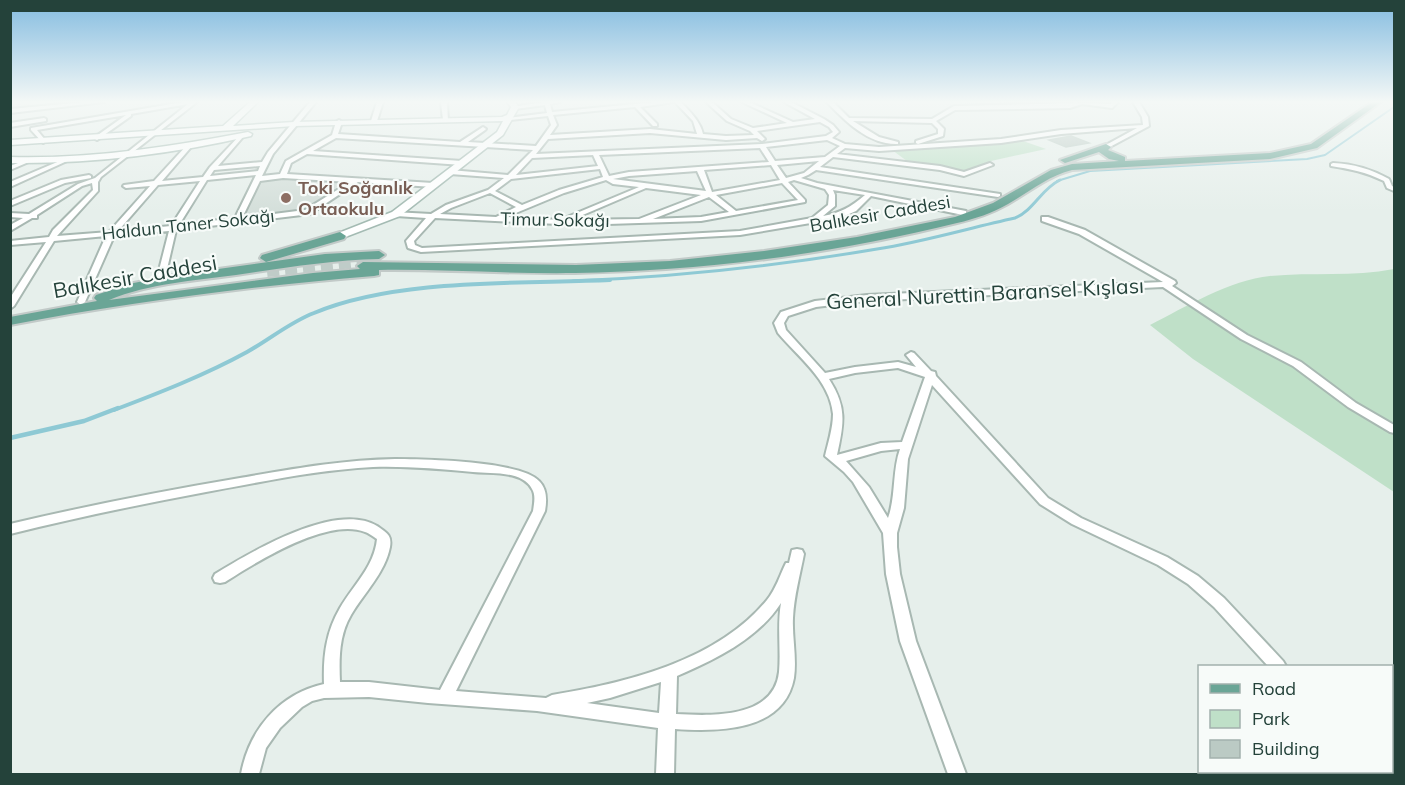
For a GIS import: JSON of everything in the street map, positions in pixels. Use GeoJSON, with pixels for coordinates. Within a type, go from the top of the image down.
{"type":"FeatureCollection","features":[{"type":"Feature","properties":{"kind":"main road","name":"Balıkesir Caddesi"},"geometry":{"type":"LineString","coordinates":[[1100,157],[1132,160],[1270,153],[1291,148],[1310,139]]}},
{"type":"Feature","properties":{"kind":"main road","name":"Balıkesir Caddesi"},"geometry":{"type":"LineString","coordinates":[[577,265],[844,238],[963,213],[1051,169],[1100,157],[1270,156],[1314,146],[1325,139]]}},
{"type":"Feature","properties":{"kind":"main road"},"geometry":{"type":"LineString","coordinates":[[1051,169],[1100,157]]}},
{"type":"Feature","properties":{"kind":"main road","name":"Balıkesir Caddesi"},"geometry":{"type":"LineString","coordinates":[[365,260],[577,265],[737,257],[844,242],[975,216],[995,207],[1051,169]]}},
{"type":"Feature","properties":{"kind":"main road"},"geometry":{"type":"LineString","coordinates":[[180,279],[323,243],[340,236]]}},
{"type":"Feature","properties":{"kind":"main road"},"geometry":{"type":"LineString","coordinates":[[312,277],[332,267],[329,258],[322,252],[323,243]]}},
{"type":"Feature","properties":{"kind":"main road"},"geometry":{"type":"LineString","coordinates":[[312,277],[297,270],[313,251],[315,245],[323,243],[332,249],[365,260]]}},
{"type":"Feature","properties":{"kind":"main road"},"geometry":{"type":"LineString","coordinates":[[101,298],[122,290],[160,282],[304,261],[329,258],[365,260]]}},
{"type":"Feature","properties":{"kind":"main road"},"geometry":{"type":"LineString","coordinates":[[79,305],[362,272],[488,273],[577,265]]}},
{"type":"Feature","properties":{"kind":"main road","name":"Balıkesir Caddesi"},"geometry":{"type":"LineString","coordinates":[[12,314],[79,305],[267,274],[101,298],[79,305]]}},
{"type":"Feature","properties":{"kind":"street"},"geometry":{"type":"LineString","coordinates":[[10,144],[86,139]]}},
{"type":"Feature","properties":{"kind":"street"},"geometry":{"type":"LineString","coordinates":[[10,229],[80,185],[98,177],[148,139]]}},
{"type":"Feature","properties":{"kind":"street"},"geometry":{"type":"LineString","coordinates":[[10,160],[64,161],[131,151],[189,146],[227,139]]}},
{"type":"Feature","properties":{"kind":"street"},"geometry":{"type":"LineString","coordinates":[[160,282],[173,228],[212,168],[239,139]]}},
{"type":"Feature","properties":{"kind":"street"},"geometry":{"type":"LineString","coordinates":[[237,221],[264,164],[280,139]]}},
{"type":"Feature","properties":{"kind":"street"},"geometry":{"type":"LineString","coordinates":[[283,176],[286,163],[330,139]]}},
{"type":"Feature","properties":{"kind":"street"},"geometry":{"type":"LineString","coordinates":[[376,139],[537,148]]}},
{"type":"Feature","properties":{"kind":"street"},"geometry":{"type":"LineString","coordinates":[[461,144],[469,139]]}},
{"type":"Feature","properties":{"kind":"street"},"geometry":{"type":"LineString","coordinates":[[340,236],[396,214],[494,139]]}},
{"type":"Feature","properties":{"kind":"street"},"geometry":{"type":"LineString","coordinates":[[546,139],[491,191],[443,209],[417,231],[410,241],[411,246],[421,250],[740,233],[812,222],[853,209],[870,194]]}},
{"type":"Feature","properties":{"kind":"street"},"geometry":{"type":"LineString","coordinates":[[640,221],[701,219],[803,201],[784,181],[761,139]]}},
{"type":"Feature","properties":{"kind":"street"},"geometry":{"type":"LineString","coordinates":[[529,156],[764,145],[822,139]]}},
{"type":"Feature","properties":{"kind":"street"},"geometry":{"type":"LineString","coordinates":[[829,139],[844,146],[879,149],[980,143],[1012,139]]}},
{"type":"Feature","properties":{"kind":"street"},"geometry":{"type":"LineString","coordinates":[[876,139],[906,143],[925,139]]}},
{"type":"Feature","properties":{"kind":"street"},"geometry":{"type":"LineString","coordinates":[[1100,157],[1127,139]]}},
{"type":"Feature","properties":{"kind":"street"},"geometry":{"type":"LineString","coordinates":[[79,305],[111,234],[189,146]]}},
{"type":"Feature","properties":{"kind":"street"},"geometry":{"type":"LineString","coordinates":[[596,154],[607,177],[613,182],[710,194],[795,178],[817,168],[844,146]]}},
{"type":"Feature","properties":{"kind":"street"},"geometry":{"type":"LineString","coordinates":[[304,152],[462,163]]}},
{"type":"Feature","properties":{"kind":"street"},"geometry":{"type":"LineString","coordinates":[[497,219],[521,207],[607,177],[829,157],[911,165],[964,174],[990,165]]}},
{"type":"Feature","properties":{"kind":"street"},"geometry":{"type":"LineString","coordinates":[[10,168],[28,160]]}},
{"type":"Feature","properties":{"kind":"street"},"geometry":{"type":"LineString","coordinates":[[10,185],[64,161]]}},
{"type":"Feature","properties":{"kind":"street"},"geometry":{"type":"LineString","coordinates":[[212,168],[264,164]]}},
{"type":"Feature","properties":{"kind":"street"},"geometry":{"type":"LineString","coordinates":[[906,181],[911,165]]}},
{"type":"Feature","properties":{"kind":"street"},"geometry":{"type":"LineString","coordinates":[[1333,165],[1348,165],[1367,170],[1387,180],[1389,186],[1395,189]]}},
{"type":"Feature","properties":{"kind":"street"},"geometry":{"type":"LineString","coordinates":[[450,172],[509,176],[603,167]]}},
{"type":"Feature","properties":{"kind":"street"},"geometry":{"type":"LineString","coordinates":[[817,168],[998,195]]}},
{"type":"Feature","properties":{"kind":"street"},"geometry":{"type":"LineString","coordinates":[[700,169],[710,194],[736,214]]}},
{"type":"Feature","properties":{"kind":"street"},"geometry":{"type":"LineString","coordinates":[[126,186],[205,178],[258,176],[434,185]]}},
{"type":"Feature","properties":{"kind":"street"},"geometry":{"type":"LineString","coordinates":[[10,204],[63,181],[98,177]]}},
{"type":"Feature","properties":{"kind":"street"},"geometry":{"type":"LineString","coordinates":[[12,314],[51,239],[96,190],[98,177]]}},
{"type":"Feature","properties":{"kind":"street"},"geometry":{"type":"LineString","coordinates":[[795,178],[828,187],[963,213]]}},
{"type":"Feature","properties":{"kind":"street","name":"Haldun Taner Sokağı"},"geometry":{"type":"LineString","coordinates":[[10,243],[173,228],[307,212],[356,181]]}},
{"type":"Feature","properties":{"kind":"street"},"geometry":{"type":"LineString","coordinates":[[560,222],[646,187]]}},
{"type":"Feature","properties":{"kind":"street"},"geometry":{"type":"LineString","coordinates":[[812,222],[831,206],[832,195],[828,187]]}},
{"type":"Feature","properties":{"kind":"street"},"geometry":{"type":"LineString","coordinates":[[491,191],[521,207]]}},
{"type":"Feature","properties":{"kind":"street","name":"Timur Sokağı"},"geometry":{"type":"LineString","coordinates":[[396,214],[432,218],[560,222],[640,221],[710,194]]}},
{"type":"Feature","properties":{"kind":"street"},"geometry":{"type":"LineString","coordinates":[[10,215],[34,216]]}},
{"type":"Feature","properties":{"kind":"street"},"geometry":{"type":"LineString","coordinates":[[1045,219],[1082,231],[1165,284]]}},
{"type":"Feature","properties":{"kind":"street","name":"General Nurettin Baransel Kışlası"},"geometry":{"type":"LineString","coordinates":[[839,459],[831,456],[837,431],[837,407],[822,377],[781,331],[779,323],[784,314],[814,304],[867,298],[1165,284],[1244,337],[1297,364],[1352,405],[1395,430]]}},
{"type":"Feature","properties":{"kind":"street"},"geometry":{"type":"LineString","coordinates":[[911,355],[931,374],[993,447],[1044,501],[1060,513],[1083,525],[1154,556],[1199,584],[1277,665]]}},
{"type":"Feature","properties":{"kind":"street"},"geometry":{"type":"LineString","coordinates":[[822,377],[898,365],[931,374]]}},
{"type":"Feature","properties":{"kind":"street"},"geometry":{"type":"LineString","coordinates":[[931,374],[900,471],[898,508],[890,533],[893,574],[908,641],[957,774]]}},
{"type":"Feature","properties":{"kind":"street"},"geometry":{"type":"LineString","coordinates":[[890,533],[869,497],[839,459],[881,447],[907,445]]}},
{"type":"Feature","properties":{"kind":"street"},"geometry":{"type":"LineString","coordinates":[[10,529],[73,513],[171,494],[339,467],[395,463],[519,474],[530,479],[538,487],[541,497],[539,511],[445,697]]}},
{"type":"Feature","properties":{"kind":"street"},"geometry":{"type":"LineString","coordinates":[[220,578],[274,546],[322,528],[355,525],[378,530],[384,537],[384,549],[359,594],[340,620],[331,650],[332,690]]}},
{"type":"Feature","properties":{"kind":"street"},"geometry":{"type":"LineString","coordinates":[[250,774],[259,744],[279,716],[308,694],[332,690],[389,692],[537,704],[667,721],[702,722],[745,717],[763,711],[781,695],[786,679],[786,616],[797,554],[772,604],[747,628],[717,650],[669,673],[592,695],[537,704]]}},
{"type":"Feature","properties":{"kind":"street"},"geometry":{"type":"LineString","coordinates":[[665,774],[669,673]]}},
{"type":"Feature","properties":{"kind":"shaded area","name":"Toki Soğanlık Ortaokulu"},"geometry":{"type":"Polygon","coordinates":[[[287,179],[343,183],[300,212],[242,219],[258,182],[287,179]]]}},
{"type":"Feature","properties":{"kind":"green space"},"geometry":{"type":"Polygon","coordinates":[[[1023,141],[1046,149],[991,161],[963,173],[952,168],[911,164],[892,150],[1023,141]]]}},
{"type":"Feature","properties":{"kind":"green space"},"geometry":{"type":"Polygon","coordinates":[[[1394,269],[1394,492],[1193,359],[1150,325],[1208,295],[1255,279],[1270,276],[1363,273],[1394,269]]]}},
{"type":"Feature","properties":{"kind":"building"},"geometry":{"type":"Polygon","coordinates":[[[1078,139],[1089,143],[1066,147],[1049,140],[1078,139]]]}},
{"type":"Feature","properties":{"kind":"waterway"},"geometry":{"type":"LineString","coordinates":[[1060,180],[1090,171],[1307,159],[1325,155],[1349,139]]}},
{"type":"Feature","properties":{"kind":"waterway"},"geometry":{"type":"LineString","coordinates":[[573,281],[649,277],[764,266],[912,243],[1015,218],[1060,180]]}},
{"type":"Feature","properties":{"kind":"waterway"},"geometry":{"type":"LineString","coordinates":[[573,281],[610,280]]}},
{"type":"Feature","properties":{"kind":"waterway"},"geometry":{"type":"LineString","coordinates":[[114,410],[215,368],[247,352],[305,317],[347,302],[420,288],[573,281]]}},
{"type":"Feature","properties":{"kind":"waterway"},"geometry":{"type":"LineString","coordinates":[[10,438],[84,421],[118,408]]}},
{"type":"Feature","properties":{"kind":"tunnel"},"geometry":{"type":"LineString","coordinates":[[267,271],[364,261]]}},
{"type":"Feature","properties":{"kind":"place","name":"Toki Soğanlık Ortaokulu"},"geometry":{"type":"Point","coordinates":[286,198]}}]}
